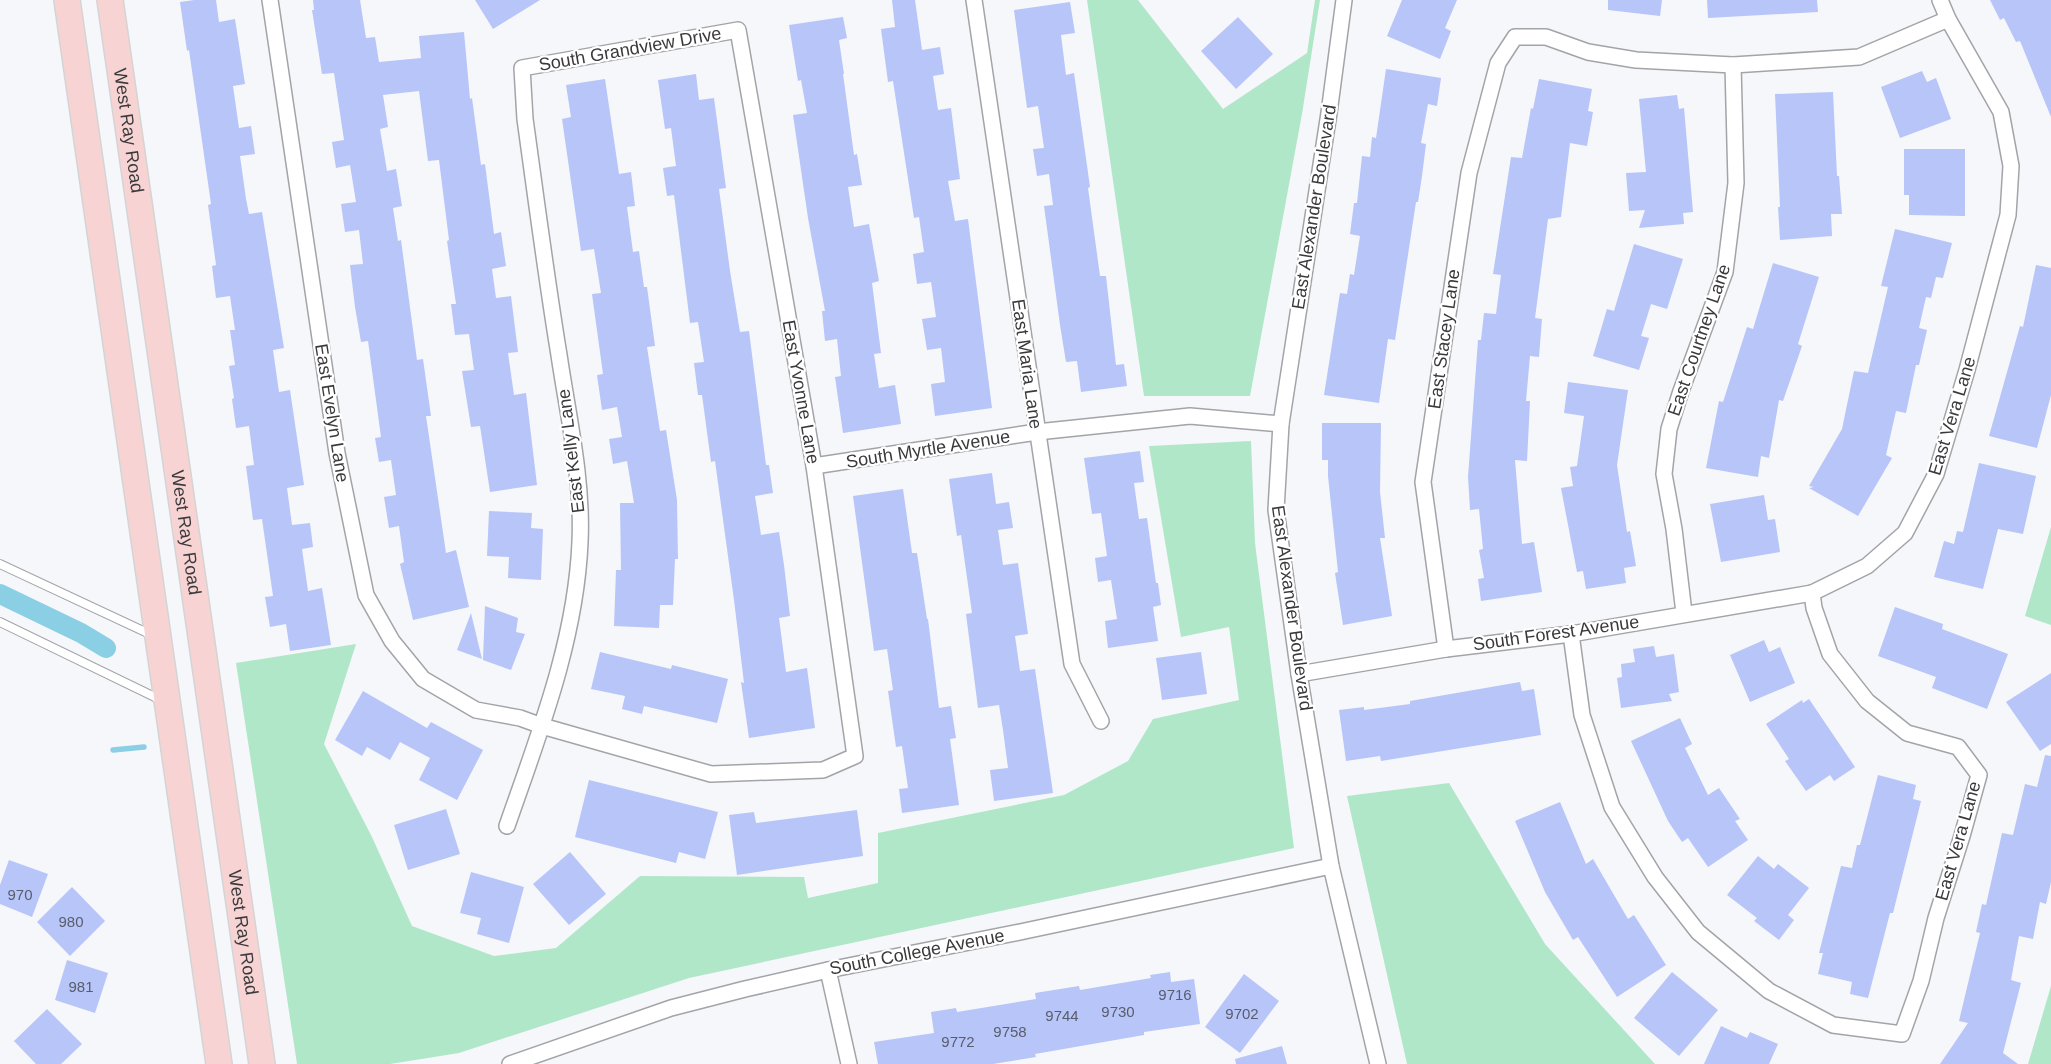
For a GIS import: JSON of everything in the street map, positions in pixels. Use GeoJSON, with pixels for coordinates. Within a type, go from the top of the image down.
{"type":"FeatureCollection","features":[{"type":"Feature","properties":{"kind":"main road"},"geometry":{"type":"LineString","coordinates":[[67,0],[218,1064]]}},
{"type":"Feature","properties":{"kind":"main road","name":"West Ray Road"},"geometry":{"type":"LineString","coordinates":[[110,0],[262,1064]]}},
{"type":"Feature","properties":{"kind":"street","name":"East Evelyn Lane"},"geometry":{"type":"LineString","coordinates":[[270,0],[337,453],[366,595],[392,641],[423,680],[476,710],[520,718],[542,726]]}},
{"type":"Feature","properties":{"kind":"street","name":"East Maria Lane"},"geometry":{"type":"LineString","coordinates":[[974,0],[1072,664],[1101,721]]}},
{"type":"Feature","properties":{"kind":"street","name":"East Alexander Boulevard"},"geometry":{"type":"LineString","coordinates":[[1344,0],[1280,424],[1276,510],[1299,674],[1331,866],[1378,1064]]}},
{"type":"Feature","properties":{"kind":"street","name":"East Vera Lane"},"geometry":{"type":"LineString","coordinates":[[1571,634],[1582,715],[1612,808],[1655,877],[1698,932],[1769,991],[1833,1025],[1902,1034],[1921,982],[1936,918],[1979,775],[1958,747],[1907,733],[1867,701],[1830,654],[1814,608],[1812,593],[1867,566],[1905,532],[1936,474],[1967,370],[2008,216],[2011,166],[2001,112],[1948,19],[1940,0]]}},
{"type":"Feature","properties":{"kind":"street"},"geometry":{"type":"LineString","coordinates":[[1733,65],[1859,57],[1948,19]]}},
{"type":"Feature","properties":{"kind":"street","name":"East Yvonne Lane"},"geometry":{"type":"LineString","coordinates":[[542,726],[711,774],[824,770],[855,756],[814,466],[738,30]]}},
{"type":"Feature","properties":{"kind":"street","name":"South Grandview Drive"},"geometry":{"type":"LineString","coordinates":[[522,68],[738,30]]}},
{"type":"Feature","properties":{"kind":"street","name":"East Stacey Lane"},"geometry":{"type":"LineString","coordinates":[[1446,649],[1423,482],[1468,173],[1498,63],[1515,37],[1546,37],[1588,52],[1636,60],[1733,65]]}},
{"type":"Feature","properties":{"kind":"street","name":"East Courtney Lane"},"geometry":{"type":"LineString","coordinates":[[1684,613],[1674,530],[1664,474],[1669,429],[1680,392],[1725,272],[1736,183],[1733,65]]}},
{"type":"Feature","properties":{"kind":"street","name":"East Kelly Lane"},"geometry":{"type":"LineString","coordinates":[[507,826],[542,726],[571,616],[580,542],[576,469],[525,119],[522,68]]}},
{"type":"Feature","properties":{"kind":"street","name":"South Myrtle Avenue"},"geometry":{"type":"LineString","coordinates":[[814,466],[1037,432],[1190,416],[1280,424]]}},
{"type":"Feature","properties":{"kind":"street","name":"South Forest Avenue"},"geometry":{"type":"LineString","coordinates":[[1299,674],[1446,649],[1571,634],[1684,613],[1812,593]]}},
{"type":"Feature","properties":{"kind":"street","name":"South College Avenue"},"geometry":{"type":"LineString","coordinates":[[510,1064],[671,1008],[828,970],[1020,932],[1331,866]]}},
{"type":"Feature","properties":{"kind":"street"},"geometry":{"type":"LineString","coordinates":[[828,970],[849,1064]]}},
{"type":"Feature","properties":{"kind":"lane"},"geometry":{"type":"LineString","coordinates":[[0,564],[158,638]]}},
{"type":"Feature","properties":{"kind":"lane"},"geometry":{"type":"LineString","coordinates":[[0,622],[167,703]]}},
{"type":"Feature","properties":{"kind":"green space"},"geometry":{"type":"Polygon","coordinates":[[[1087,0],[1138,0],[1223,109],[1307,53],[1315,0],[1320,0],[1302,114],[1250,396],[1144,396],[1087,0]]]}},
{"type":"Feature","properties":{"kind":"green space"},"geometry":{"type":"Polygon","coordinates":[[[1251,441],[1255,543],[1294,848],[689,978],[459,1053],[390,1064],[297,1064],[236,663],[356,644],[324,744],[372,837],[412,926],[494,956],[556,948],[640,876],[804,877],[808,898],[878,883],[878,833],[1064,795],[1128,761],[1153,719],[1239,700],[1229,627],[1181,637],[1149,446],[1251,441]]]}},
{"type":"Feature","properties":{"kind":"green space"},"geometry":{"type":"Polygon","coordinates":[[[2051,527],[2051,625],[2025,616],[2051,527]]]}},
{"type":"Feature","properties":{"kind":"green space"},"geometry":{"type":"Polygon","coordinates":[[[1449,783],[1545,944],[1655,1064],[1407,1064],[1347,796],[1449,783]]]}},
{"type":"Feature","properties":{"kind":"green space"},"geometry":{"type":"Polygon","coordinates":[[[2051,986],[2051,1064],[2028,1064],[2051,986]]]}},
{"type":"Feature","properties":{"kind":"building"},"geometry":{"type":"Polygon","coordinates":[[[216,0],[219,22],[235,19],[245,84],[233,86],[239,128],[251,126],[255,154],[240,156],[246,199],[249,214],[262,212],[284,348],[273,350],[279,392],[290,390],[304,485],[287,488],[292,525],[310,523],[313,547],[302,549],[308,591],[322,588],[331,645],[290,651],[286,624],[270,627],[265,597],[273,596],[262,519],[253,520],[246,466],[254,465],[249,426],[236,428],[229,366],[235,365],[230,330],[235,330],[230,296],[216,298],[212,266],[216,265],[208,205],[211,204],[189,50],[187,51],[180,2],[216,0]]]}},
{"type":"Feature","properties":{"kind":"building"},"geometry":{"type":"Polygon","coordinates":[[[313,0],[360,0],[366,38],[375,37],[379,62],[421,58],[419,36],[464,32],[470,99],[472,98],[481,165],[485,164],[494,234],[501,232],[506,266],[492,269],[496,298],[511,296],[518,352],[508,353],[514,395],[526,393],[537,485],[490,492],[480,426],[471,427],[462,371],[474,370],[469,334],[455,335],[451,304],[456,304],[447,241],[449,240],[439,160],[428,161],[419,91],[383,95],[388,127],[380,129],[387,171],[396,169],[402,206],[393,208],[398,241],[401,240],[417,360],[423,359],[431,416],[426,416],[446,553],[456,550],[469,607],[413,620],[400,564],[404,562],[399,526],[389,528],[384,497],[396,495],[391,460],[379,462],[375,438],[381,437],[368,341],[361,342],[355,307],[350,265],[363,264],[359,230],[345,232],[341,204],[356,202],[350,165],[336,168],[332,142],[344,140],[334,73],[322,74],[312,10],[314,10],[313,0]]]}},
{"type":"Feature","properties":{"kind":"building"},"geometry":{"type":"Polygon","coordinates":[[[475,0],[540,0],[493,29],[475,0]]]}},
{"type":"Feature","properties":{"kind":"building"},"geometry":{"type":"Polygon","coordinates":[[[892,0],[915,0],[922,50],[940,47],[944,74],[933,76],[938,110],[951,108],[960,179],[948,181],[955,221],[968,219],[992,408],[935,416],[931,384],[945,382],[941,348],[927,350],[922,319],[936,317],[931,282],[917,284],[913,254],[924,252],[919,217],[914,218],[893,81],[888,82],[881,29],[895,27],[892,0]]]}},
{"type":"Feature","properties":{"kind":"building"},"geometry":{"type":"Polygon","coordinates":[[[1402,0],[1457,0],[1445,28],[1451,31],[1440,59],[1387,36],[1402,0]]]}},
{"type":"Feature","properties":{"kind":"building"},"geometry":{"type":"Polygon","coordinates":[[[1608,0],[1662,0],[1660,16],[1608,10],[1608,0]]]}},
{"type":"Feature","properties":{"kind":"building"},"geometry":{"type":"Polygon","coordinates":[[[1707,0],[1817,0],[1818,12],[1708,18],[1707,0]]]}},
{"type":"Feature","properties":{"kind":"building"},"geometry":{"type":"Polygon","coordinates":[[[1990,0],[2051,0],[2051,117],[2020,41],[2016,42],[2004,18],[2000,20],[1990,0]]]}},
{"type":"Feature","properties":{"kind":"building"},"geometry":{"type":"Polygon","coordinates":[[[1070,2],[1075,33],[1061,35],[1066,75],[1074,73],[1100,276],[1106,276],[1116,365],[1124,364],[1127,386],[1081,392],[1077,361],[1066,362],[1044,206],[1053,205],[1049,174],[1037,176],[1033,149],[1044,148],[1038,106],[1027,108],[1014,10],[1070,2]]]}},
{"type":"Feature","properties":{"kind":"building"},"geometry":{"type":"Polygon","coordinates":[[[843,17],[847,38],[839,40],[854,155],[857,154],[862,185],[848,187],[854,227],[869,224],[879,281],[872,283],[881,353],[874,354],[879,388],[895,385],[901,424],[843,433],[835,377],[841,376],[837,339],[825,341],[822,311],[825,311],[808,218],[793,115],[807,113],[801,80],[798,81],[789,25],[843,17]]]}},
{"type":"Feature","properties":{"kind":"building"},"geometry":{"type":"Polygon","coordinates":[[[1238,17],[1273,54],[1236,89],[1201,51],[1238,17]]]}},
{"type":"Feature","properties":{"kind":"building"},"geometry":{"type":"Polygon","coordinates":[[[1386,69],[1441,78],[1437,106],[1428,104],[1421,143],[1426,144],[1418,202],[1416,202],[1395,340],[1388,339],[1379,403],[1324,395],[1340,293],[1347,294],[1350,274],[1354,275],[1360,236],[1350,234],[1354,203],[1357,203],[1362,156],[1370,157],[1372,137],[1376,138],[1386,69]]]}},
{"type":"Feature","properties":{"kind":"building"},"geometry":{"type":"Polygon","coordinates":[[[1922,71],[1927,82],[1936,78],[1951,119],[1900,138],[1881,87],[1922,71]]]}},
{"type":"Feature","properties":{"kind":"building"},"geometry":{"type":"Polygon","coordinates":[[[696,74],[699,100],[714,98],[726,188],[719,189],[730,271],[740,332],[749,331],[766,465],[769,465],[773,493],[755,496],[761,535],[779,532],[790,616],[779,618],[786,672],[807,668],[815,728],[749,738],[741,682],[744,683],[734,600],[715,461],[711,462],[702,395],[698,395],[694,363],[704,362],[698,322],[690,323],[674,195],[667,196],[663,168],[676,166],[671,128],[665,129],[658,80],[696,74]]]}},
{"type":"Feature","properties":{"kind":"building"},"geometry":{"type":"Polygon","coordinates":[[[605,79],[619,174],[631,172],[635,206],[627,207],[633,252],[639,251],[644,287],[647,287],[655,346],[647,347],[660,431],[666,430],[677,500],[678,559],[675,559],[673,605],[660,605],[659,628],[614,626],[616,570],[621,570],[620,503],[634,503],[627,461],[613,464],[609,439],[622,437],[617,407],[602,410],[597,375],[603,374],[592,294],[601,293],[594,249],[581,251],[562,119],[571,117],[566,85],[605,79]]]}},
{"type":"Feature","properties":{"kind":"building"},"geometry":{"type":"Polygon","coordinates":[[[1539,79],[1592,89],[1588,111],[1593,112],[1587,146],[1570,143],[1561,217],[1548,219],[1535,318],[1542,319],[1539,357],[1530,356],[1526,401],[1530,401],[1527,461],[1515,460],[1522,544],[1534,542],[1542,592],[1481,601],[1478,579],[1484,578],[1479,550],[1483,549],[1479,509],[1470,510],[1468,477],[1478,340],[1481,340],[1484,313],[1496,314],[1501,275],[1493,274],[1511,157],[1522,158],[1531,108],[1533,109],[1539,79]]]}},
{"type":"Feature","properties":{"kind":"building"},"geometry":{"type":"Polygon","coordinates":[[[1833,92],[1837,176],[1839,176],[1842,214],[1831,214],[1832,236],[1780,240],[1775,94],[1833,92]]]}},
{"type":"Feature","properties":{"kind":"building"},"geometry":{"type":"Polygon","coordinates":[[[1677,95],[1679,109],[1684,108],[1693,212],[1683,213],[1684,224],[1639,228],[1645,210],[1629,211],[1626,173],[1646,172],[1639,99],[1677,95]]]}},
{"type":"Feature","properties":{"kind":"building"},"geometry":{"type":"Polygon","coordinates":[[[1904,149],[1965,149],[1965,216],[1909,215],[1909,195],[1904,195],[1904,149]]]}},
{"type":"Feature","properties":{"kind":"building"},"geometry":{"type":"Polygon","coordinates":[[[1895,229],[1952,243],[1943,278],[1936,277],[1931,298],[1926,297],[1919,328],[1927,330],[1919,365],[1916,365],[1906,413],[1896,411],[1886,455],[1892,458],[1858,516],[1809,488],[1814,487],[1809,486],[1842,429],[1854,371],[1868,373],[1888,287],[1881,286],[1895,229]]]}},
{"type":"Feature","properties":{"kind":"building"},"geometry":{"type":"Polygon","coordinates":[[[1634,244],[1683,259],[1667,309],[1651,304],[1641,336],[1649,338],[1639,370],[1593,356],[1607,309],[1614,311],[1634,244]]]}},
{"type":"Feature","properties":{"kind":"building"},"geometry":{"type":"Polygon","coordinates":[[[1773,263],[1819,277],[1798,344],[1802,346],[1783,401],[1779,400],[1769,458],[1761,456],[1758,477],[1706,468],[1719,401],[1723,402],[1747,327],[1753,329],[1773,263]]]}},
{"type":"Feature","properties":{"kind":"building"},"geometry":{"type":"Polygon","coordinates":[[[2036,265],[2051,268],[2051,395],[2037,448],[1989,436],[2020,326],[2023,327],[2036,265]]]}},
{"type":"Feature","properties":{"kind":"building"},"geometry":{"type":"Polygon","coordinates":[[[1568,382],[1628,390],[1617,465],[1627,532],[1630,531],[1636,566],[1624,568],[1626,583],[1586,589],[1583,571],[1577,572],[1561,488],[1573,486],[1570,467],[1577,466],[1584,416],[1564,413],[1568,382]]]}},
{"type":"Feature","properties":{"kind":"building"},"geometry":{"type":"Polygon","coordinates":[[[1322,423],[1381,423],[1380,492],[1385,538],[1380,538],[1392,616],[1343,625],[1335,573],[1338,572],[1328,460],[1322,460],[1322,423]]]}},
{"type":"Feature","properties":{"kind":"building"},"geometry":{"type":"Polygon","coordinates":[[[1140,451],[1144,482],[1134,483],[1139,519],[1147,518],[1156,583],[1158,583],[1161,605],[1153,607],[1158,641],[1108,648],[1105,621],[1117,619],[1111,580],[1098,582],[1095,558],[1107,556],[1101,513],[1092,514],[1084,458],[1140,451]]]}},
{"type":"Feature","properties":{"kind":"building"},"geometry":{"type":"Polygon","coordinates":[[[1979,463],[2036,476],[2023,534],[1998,529],[1983,589],[1934,577],[1944,541],[1954,544],[1957,531],[1963,532],[1979,463]]]}},
{"type":"Feature","properties":{"kind":"building"},"geometry":{"type":"Polygon","coordinates":[[[992,473],[996,504],[1009,502],[1013,528],[998,530],[1003,565],[1018,563],[1028,634],[1015,636],[1020,671],[1035,669],[1053,793],[994,801],[990,770],[1008,768],[1003,730],[999,705],[978,708],[966,614],[972,613],[961,535],[957,536],[949,479],[992,473]]]}},
{"type":"Feature","properties":{"kind":"building"},"geometry":{"type":"Polygon","coordinates":[[[903,489],[912,553],[917,553],[928,619],[939,708],[951,706],[956,738],[950,739],[959,805],[902,813],[899,789],[908,788],[902,746],[896,747],[888,691],[893,690],[887,649],[874,651],[853,496],[903,489]]]}},
{"type":"Feature","properties":{"kind":"building"},"geometry":{"type":"Polygon","coordinates":[[[1764,495],[1768,520],[1775,519],[1780,552],[1721,562],[1710,504],[1764,495]]]}},
{"type":"Feature","properties":{"kind":"building"},"geometry":{"type":"Polygon","coordinates":[[[489,511],[532,513],[531,528],[543,529],[541,580],[508,578],[509,557],[487,556],[489,511]]]}},
{"type":"Feature","properties":{"kind":"building"},"geometry":{"type":"Polygon","coordinates":[[[485,606],[518,618],[516,632],[525,634],[511,670],[483,660],[485,606]]]}},
{"type":"Feature","properties":{"kind":"building"},"geometry":{"type":"Polygon","coordinates":[[[1895,607],[1943,624],[1942,629],[2008,654],[1987,709],[1932,688],[1936,677],[1878,656],[1895,607]]]}},
{"type":"Feature","properties":{"kind":"building"},"geometry":{"type":"Polygon","coordinates":[[[471,613],[482,659],[457,650],[471,613]]]}},
{"type":"Feature","properties":{"kind":"building"},"geometry":{"type":"Polygon","coordinates":[[[1764,640],[1769,652],[1780,647],[1795,683],[1750,702],[1730,655],[1764,640]]]}},
{"type":"Feature","properties":{"kind":"building"},"geometry":{"type":"Polygon","coordinates":[[[1654,646],[1656,657],[1674,654],[1679,692],[1669,694],[1672,701],[1621,708],[1617,678],[1622,677],[1621,664],[1635,662],[1633,649],[1654,646]]]}},
{"type":"Feature","properties":{"kind":"building"},"geometry":{"type":"Polygon","coordinates":[[[600,652],[671,669],[672,665],[728,679],[717,723],[644,706],[642,714],[622,709],[625,696],[591,689],[600,652]]]}},
{"type":"Feature","properties":{"kind":"building"},"geometry":{"type":"Polygon","coordinates":[[[1201,652],[1207,694],[1162,700],[1156,658],[1201,652]]]}},
{"type":"Feature","properties":{"kind":"building"},"geometry":{"type":"Polygon","coordinates":[[[2051,673],[2051,744],[2040,751],[2006,702],[2051,673]]]}},
{"type":"Feature","properties":{"kind":"building"},"geometry":{"type":"Polygon","coordinates":[[[1520,682],[1522,691],[1534,689],[1541,735],[1381,761],[1380,756],[1346,761],[1339,710],[1364,707],[1364,710],[1410,704],[1410,701],[1520,682]]]}},
{"type":"Feature","properties":{"kind":"building"},"geometry":{"type":"Polygon","coordinates":[[[363,691],[427,728],[431,722],[483,750],[457,800],[419,780],[430,758],[400,742],[390,760],[367,747],[362,756],[335,740],[363,691]]]}},
{"type":"Feature","properties":{"kind":"building"},"geometry":{"type":"Polygon","coordinates":[[[1809,699],[1855,767],[1834,781],[1830,775],[1806,791],[1785,761],[1789,759],[1766,724],[1802,700],[1803,703],[1809,699]]]}},
{"type":"Feature","properties":{"kind":"building"},"geometry":{"type":"Polygon","coordinates":[[[1680,718],[1692,744],[1685,748],[1708,795],[1719,788],[1740,819],[1735,821],[1748,840],[1708,867],[1688,838],[1682,842],[1668,821],[1631,741],[1680,718]]]}},
{"type":"Feature","properties":{"kind":"building"},"geometry":{"type":"Polygon","coordinates":[[[2045,755],[2051,756],[2051,882],[2046,904],[2040,902],[2033,939],[2019,936],[2011,980],[2021,983],[2003,1053],[2018,1064],[1940,1064],[1968,1023],[1959,1021],[1980,933],[1976,932],[1982,904],[1986,905],[2002,833],[2013,835],[2025,784],[2037,787],[2045,755]]]}},
{"type":"Feature","properties":{"kind":"building"},"geometry":{"type":"Polygon","coordinates":[[[1878,775],[1916,785],[1913,799],[1921,801],[1893,913],[1890,913],[1868,998],[1850,994],[1852,982],[1818,974],[1823,953],[1819,953],[1841,866],[1852,868],[1857,845],[1860,845],[1878,775]]]}},
{"type":"Feature","properties":{"kind":"building"},"geometry":{"type":"Polygon","coordinates":[[[589,780],[718,812],[705,859],[679,852],[676,863],[575,837],[589,780]]]}},
{"type":"Feature","properties":{"kind":"building"},"geometry":{"type":"Polygon","coordinates":[[[1560,802],[1586,864],[1593,859],[1628,919],[1634,915],[1666,965],[1617,997],[1578,937],[1573,940],[1545,892],[1515,821],[1560,802]]]}},
{"type":"Feature","properties":{"kind":"building"},"geometry":{"type":"Polygon","coordinates":[[[446,809],[460,854],[408,870],[394,825],[446,809]]]}},
{"type":"Feature","properties":{"kind":"building"},"geometry":{"type":"Polygon","coordinates":[[[857,810],[863,856],[737,875],[729,815],[754,812],[756,823],[857,810]]]}},
{"type":"Feature","properties":{"kind":"building"},"geometry":{"type":"Polygon","coordinates":[[[570,852],[606,894],[569,925],[533,884],[570,852]]]}},
{"type":"Feature","properties":{"kind":"building"},"geometry":{"type":"Polygon","coordinates":[[[1758,856],[1774,869],[1778,864],[1809,888],[1788,915],[1794,920],[1779,940],[1754,921],[1757,918],[1727,895],[1758,856]]]}},
{"type":"Feature","properties":{"kind":"building"},"geometry":{"type":"Polygon","coordinates":[[[9,860],[48,874],[32,917],[0,904],[0,885],[9,860]]]}},
{"type":"Feature","properties":{"kind":"building"},"geometry":{"type":"Polygon","coordinates":[[[471,872],[524,887],[509,943],[477,934],[481,918],[460,913],[471,872]]]}},
{"type":"Feature","properties":{"kind":"building"},"geometry":{"type":"Polygon","coordinates":[[[72,887],[105,921],[70,956],[37,922],[72,887]]]}},
{"type":"Feature","properties":{"kind":"building"},"geometry":{"type":"Polygon","coordinates":[[[67,960],[108,973],[95,1013],[55,1000],[67,960]]]}},
{"type":"Feature","properties":{"kind":"building"},"geometry":{"type":"Polygon","coordinates":[[[1170,972],[1171,982],[1194,979],[1200,1024],[1144,1032],[1144,1035],[1035,1054],[1036,1057],[993,1064],[878,1064],[874,1042],[934,1033],[931,1012],[956,1008],[957,1012],[1036,999],[1035,993],[1079,986],[1080,990],[1151,978],[1150,975],[1170,972]]]}},
{"type":"Feature","properties":{"kind":"building"},"geometry":{"type":"Polygon","coordinates":[[[1672,972],[1718,1010],[1679,1056],[1634,1018],[1672,972]]]}},
{"type":"Feature","properties":{"kind":"building"},"geometry":{"type":"Polygon","coordinates":[[[1244,974],[1279,1001],[1240,1053],[1205,1027],[1244,974]]]}},
{"type":"Feature","properties":{"kind":"building"},"geometry":{"type":"Polygon","coordinates":[[[47,1009],[82,1044],[61,1064],[36,1064],[14,1041],[47,1009]]]}},
{"type":"Feature","properties":{"kind":"building"},"geometry":{"type":"Polygon","coordinates":[[[1721,1026],[1747,1038],[1750,1032],[1778,1044],[1769,1064],[1704,1064],[1721,1026]]]}},
{"type":"Feature","properties":{"kind":"building"},"geometry":{"type":"Polygon","coordinates":[[[1282,1046],[1287,1064],[1236,1064],[1235,1059],[1282,1046]]]}},
{"type":"Feature","properties":{"kind":"waterway"},"geometry":{"type":"LineString","coordinates":[[0,594],[81,633],[106,648]]}},
{"type":"Feature","properties":{"kind":"waterway"},"geometry":{"type":"LineString","coordinates":[[113,750],[144,747]]}}]}
